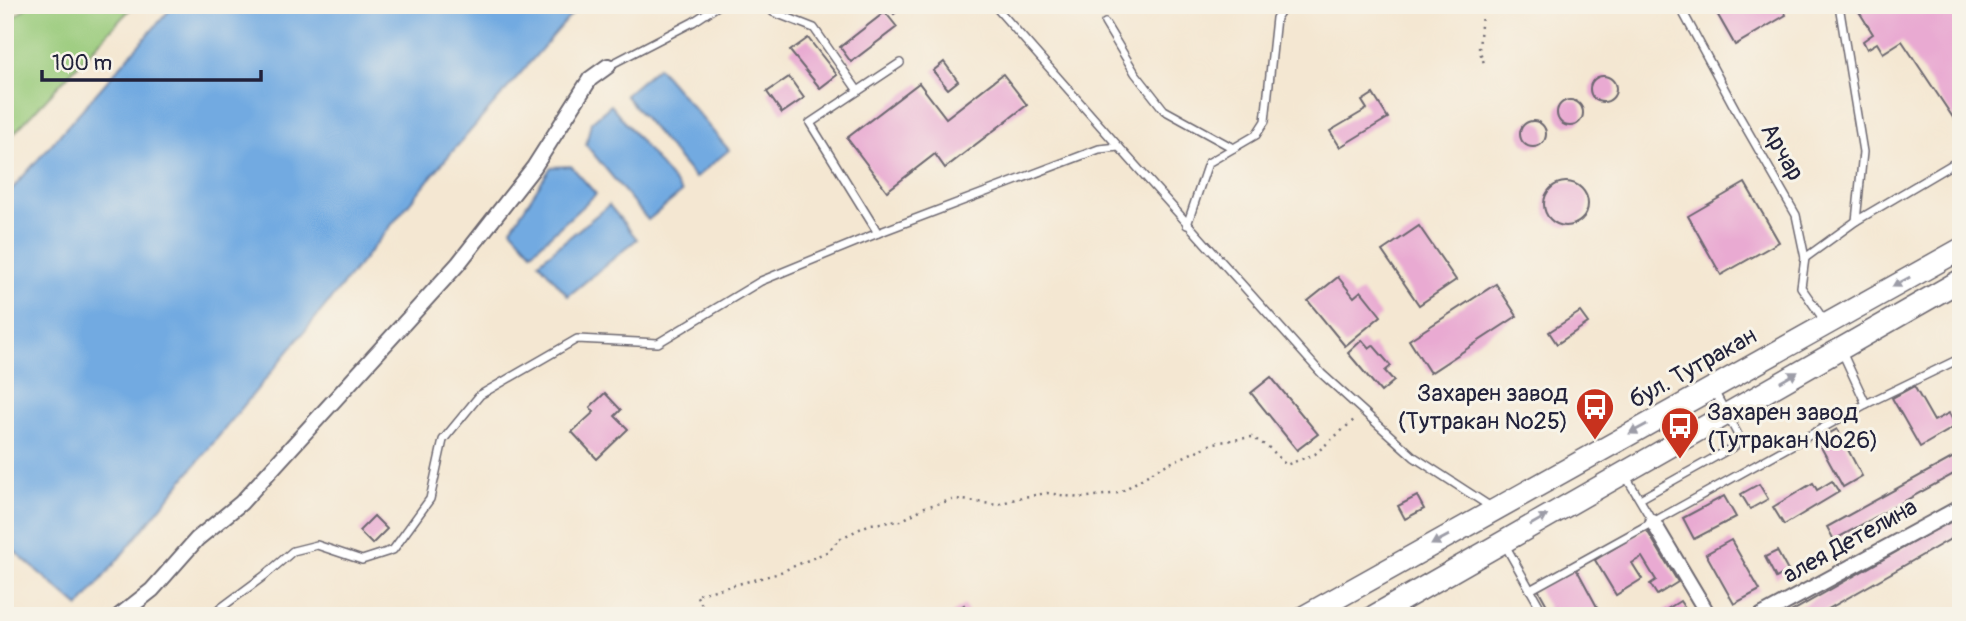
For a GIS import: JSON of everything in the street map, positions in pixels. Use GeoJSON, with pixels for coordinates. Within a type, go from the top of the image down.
{"type":"FeatureCollection","features":[{"type":"Feature","properties":{"kind":"main road","name":"бул. Тутракан"},"geometry":{"type":"LineString","coordinates":[[1305,616],[1961,249]]}},
{"type":"Feature","properties":{"kind":"main road"},"geometry":{"type":"LineString","coordinates":[[1374,616],[1623,471],[1961,280]]}},
{"type":"Feature","properties":{"kind":"street"},"geometry":{"type":"LineString","coordinates":[[119,616],[152,590],[197,539],[240,503],[458,264],[534,167],[590,79],[608,66]]}},
{"type":"Feature","properties":{"kind":"street","name":"алея Детелина"},"geometry":{"type":"LineString","coordinates":[[1761,616],[1961,507]]}},
{"type":"Feature","properties":{"kind":"street"},"geometry":{"type":"LineString","coordinates":[[1653,522],[1709,616]]}},
{"type":"Feature","properties":{"kind":"lane"},"geometry":{"type":"LineString","coordinates":[[608,66],[693,22],[719,5]]}},
{"type":"Feature","properties":{"kind":"lane"},"geometry":{"type":"LineString","coordinates":[[769,5],[773,12],[814,28],[859,91]]}},
{"type":"Feature","properties":{"kind":"lane"},"geometry":{"type":"LineString","coordinates":[[994,5],[1322,374],[1414,457],[1494,509]]}},
{"type":"Feature","properties":{"kind":"lane"},"geometry":{"type":"LineString","coordinates":[[1187,225],[1209,163],[1256,135],[1265,121],[1276,18],[1284,5]]}},
{"type":"Feature","properties":{"kind":"lane","name":"Арчар"},"geometry":{"type":"LineString","coordinates":[[1679,5],[1796,215],[1805,258],[1801,287],[1826,324]]}},
{"type":"Feature","properties":{"kind":"lane"},"geometry":{"type":"LineString","coordinates":[[1839,5],[1863,152],[1856,221]]}},
{"type":"Feature","properties":{"kind":"lane"},"geometry":{"type":"LineString","coordinates":[[1105,23],[1135,73],[1164,110],[1233,148]]}},
{"type":"Feature","properties":{"kind":"lane"},"geometry":{"type":"LineString","coordinates":[[878,233],[810,123],[900,63]]}},
{"type":"Feature","properties":{"kind":"lane"},"geometry":{"type":"LineString","coordinates":[[210,616],[293,551],[317,545],[362,560],[393,550],[430,499],[443,440],[480,395],[577,339],[658,343],[761,281],[878,233],[1099,149],[1119,147]]}},
{"type":"Feature","properties":{"kind":"lane"},"geometry":{"type":"LineString","coordinates":[[1805,258],[1856,221],[1961,159]]}},
{"type":"Feature","properties":{"kind":"lane"},"geometry":{"type":"LineString","coordinates":[[1840,348],[1866,404]]}},
{"type":"Feature","properties":{"kind":"lane"},"geometry":{"type":"LineString","coordinates":[[1530,590],[1866,404],[1961,358]]}},
{"type":"Feature","properties":{"kind":"lane"},"geometry":{"type":"LineString","coordinates":[[1640,499],[1735,446],[1738,435],[1712,387]]}},
{"type":"Feature","properties":{"kind":"lane"},"geometry":{"type":"LineString","coordinates":[[1623,471],[1653,522]]}},
{"type":"Feature","properties":{"kind":"lane"},"geometry":{"type":"LineString","coordinates":[[1502,541],[1545,616]]}},
{"type":"Feature","properties":{"kind":"path"},"geometry":{"type":"LineString","coordinates":[[1470,5],[1482,13],[1479,49],[1484,63]]}},
{"type":"Feature","properties":{"kind":"path"},"geometry":{"type":"LineString","coordinates":[[709,616],[696,595],[776,574],[829,551],[839,539],[870,524],[901,521],[925,507],[956,499],[997,505],[1046,493],[1080,498],[1119,493],[1159,468],[1214,443],[1252,437],[1271,449],[1286,465],[1315,454],[1363,412]]}},
{"type":"Feature","properties":{"kind":"green space"},"geometry":{"type":"Polygon","coordinates":[[[29,5],[134,5],[5,143],[5,25],[29,5]]]}},
{"type":"Feature","properties":{"kind":"water"},"geometry":{"type":"Polygon","coordinates":[[[174,5],[580,5],[439,167],[79,607],[5,543],[5,197],[174,5]]]}},
{"type":"Feature","properties":{"kind":"water"},"geometry":{"type":"Polygon","coordinates":[[[658,67],[729,150],[695,178],[625,95],[658,67]]]}},
{"type":"Feature","properties":{"kind":"water"},"geometry":{"type":"Polygon","coordinates":[[[611,105],[682,192],[648,220],[586,145],[591,122],[611,105]]]}},
{"type":"Feature","properties":{"kind":"water"},"geometry":{"type":"Polygon","coordinates":[[[571,166],[596,194],[532,252],[511,229],[551,167],[571,166]]]}},
{"type":"Feature","properties":{"kind":"water"},"geometry":{"type":"Polygon","coordinates":[[[609,205],[637,239],[568,296],[539,262],[609,205]]]}},
{"type":"Feature","properties":{"kind":"building"},"geometry":{"type":"Polygon","coordinates":[[[887,5],[905,5],[894,14],[887,5]]]}},
{"type":"Feature","properties":{"kind":"building"},"geometry":{"type":"Polygon","coordinates":[[[1723,5],[1780,5],[1786,15],[1735,45],[1715,10],[1723,5]]]}},
{"type":"Feature","properties":{"kind":"building"},"geometry":{"type":"Polygon","coordinates":[[[1961,5],[1961,118],[1956,122],[1902,41],[1883,53],[1877,43],[1867,49],[1863,41],[1873,34],[1856,7],[1961,5]]]}},
{"type":"Feature","properties":{"kind":"building"},"geometry":{"type":"Polygon","coordinates":[[[885,12],[897,27],[851,62],[840,47],[885,12]]]}},
{"type":"Feature","properties":{"kind":"building"},"geometry":{"type":"Polygon","coordinates":[[[808,38],[837,75],[820,88],[790,51],[808,38]]]}},
{"type":"Feature","properties":{"kind":"building"},"geometry":{"type":"Polygon","coordinates":[[[944,62],[958,81],[948,89],[933,71],[944,62]]]}},
{"type":"Feature","properties":{"kind":"building"},"geometry":{"type":"Polygon","coordinates":[[[1003,74],[1027,105],[945,168],[935,154],[887,191],[847,138],[919,83],[946,118],[1003,74]]]}},
{"type":"Feature","properties":{"kind":"building"},"geometry":{"type":"Polygon","coordinates":[[[1603,76],[1612,80],[1616,89],[1612,98],[1603,102],[1594,98],[1590,89],[1594,80],[1603,76]]]}},
{"type":"Feature","properties":{"kind":"building"},"geometry":{"type":"Polygon","coordinates":[[[789,77],[804,98],[782,113],[767,92],[789,77]]]}},
{"type":"Feature","properties":{"kind":"building"},"geometry":{"type":"Polygon","coordinates":[[[1373,94],[1388,118],[1340,147],[1330,131],[1367,109],[1362,101],[1373,94]]]}},
{"type":"Feature","properties":{"kind":"building"},"geometry":{"type":"Polygon","coordinates":[[[1570,100],[1579,104],[1583,113],[1579,122],[1570,126],[1561,122],[1557,113],[1561,104],[1570,100]]]}},
{"type":"Feature","properties":{"kind":"building"},"geometry":{"type":"Polygon","coordinates":[[[1533,121],[1542,125],[1546,134],[1542,143],[1533,147],[1524,143],[1520,134],[1524,125],[1533,121]]]}},
{"type":"Feature","properties":{"kind":"building"},"geometry":{"type":"Polygon","coordinates":[[[1566,182],[1575,183],[1582,188],[1587,195],[1587,213],[1582,220],[1575,225],[1566,226],[1557,225],[1550,220],[1545,213],[1544,204],[1545,195],[1550,188],[1557,183],[1566,182]]]}},
{"type":"Feature","properties":{"kind":"building"},"geometry":{"type":"Polygon","coordinates":[[[1745,183],[1779,242],[1721,275],[1688,216],[1745,183]]]}},
{"type":"Feature","properties":{"kind":"building"},"geometry":{"type":"Polygon","coordinates":[[[1419,226],[1456,280],[1419,305],[1382,251],[1419,226]]]}},
{"type":"Feature","properties":{"kind":"building"},"geometry":{"type":"Polygon","coordinates":[[[1338,277],[1354,297],[1361,291],[1381,316],[1345,346],[1308,301],[1338,277]]]}},
{"type":"Feature","properties":{"kind":"building"},"geometry":{"type":"Polygon","coordinates":[[[1496,284],[1517,316],[1430,373],[1409,340],[1496,284]]]}},
{"type":"Feature","properties":{"kind":"building"},"geometry":{"type":"Polygon","coordinates":[[[1580,312],[1588,323],[1557,344],[1549,332],[1580,312]]]}},
{"type":"Feature","properties":{"kind":"building"},"geometry":{"type":"Polygon","coordinates":[[[1362,340],[1369,348],[1373,345],[1391,366],[1385,371],[1394,381],[1381,392],[1348,353],[1362,340]]]}},
{"type":"Feature","properties":{"kind":"building"},"geometry":{"type":"Polygon","coordinates":[[[1271,377],[1318,434],[1297,450],[1251,393],[1271,377]]]}},
{"type":"Feature","properties":{"kind":"building"},"geometry":{"type":"Polygon","coordinates":[[[1914,386],[1934,421],[1949,413],[1956,426],[1920,447],[1892,398],[1914,386]]]}},
{"type":"Feature","properties":{"kind":"building"},"geometry":{"type":"Polygon","coordinates":[[[605,393],[621,410],[615,416],[628,429],[597,459],[572,432],[594,412],[590,407],[605,393]]]}},
{"type":"Feature","properties":{"kind":"building"},"geometry":{"type":"Polygon","coordinates":[[[1837,429],[1862,476],[1843,487],[1817,440],[1837,429]]]}},
{"type":"Feature","properties":{"kind":"building"},"geometry":{"type":"Polygon","coordinates":[[[1961,453],[1961,470],[1834,540],[1827,527],[1961,453]]]}},
{"type":"Feature","properties":{"kind":"building"},"geometry":{"type":"Polygon","coordinates":[[[1832,481],[1839,492],[1784,525],[1773,507],[1813,483],[1817,490],[1832,481]]]}},
{"type":"Feature","properties":{"kind":"building"},"geometry":{"type":"Polygon","coordinates":[[[1759,484],[1768,499],[1750,509],[1741,494],[1759,484]]]}},
{"type":"Feature","properties":{"kind":"building"},"geometry":{"type":"Polygon","coordinates":[[[1417,496],[1424,509],[1405,519],[1398,506],[1417,496]]]}},
{"type":"Feature","properties":{"kind":"building"},"geometry":{"type":"Polygon","coordinates":[[[1724,496],[1736,517],[1694,539],[1683,518],[1724,496]]]}},
{"type":"Feature","properties":{"kind":"building"},"geometry":{"type":"Polygon","coordinates":[[[1961,515],[1961,533],[1816,616],[1784,616],[1961,515]]]}},
{"type":"Feature","properties":{"kind":"building"},"geometry":{"type":"Polygon","coordinates":[[[374,516],[387,529],[372,544],[359,531],[374,516]]]}},
{"type":"Feature","properties":{"kind":"building"},"geometry":{"type":"Polygon","coordinates":[[[1646,529],[1678,582],[1657,595],[1650,584],[1656,580],[1642,557],[1632,563],[1642,579],[1616,595],[1595,560],[1646,529]]]}},
{"type":"Feature","properties":{"kind":"building"},"geometry":{"type":"Polygon","coordinates":[[[1731,540],[1760,590],[1734,604],[1706,554],[1731,540]]]}},
{"type":"Feature","properties":{"kind":"building"},"geometry":{"type":"Polygon","coordinates":[[[1777,551],[1788,571],[1776,578],[1765,557],[1777,551]]]}},
{"type":"Feature","properties":{"kind":"building"},"geometry":{"type":"Polygon","coordinates":[[[1576,568],[1602,616],[1553,616],[1538,589],[1576,568]]]}},
{"type":"Feature","properties":{"kind":"building"},"geometry":{"type":"Polygon","coordinates":[[[1680,601],[1690,616],[1656,616],[1680,601]]]}},
{"type":"Feature","properties":{"kind":"building"},"geometry":{"type":"Polygon","coordinates":[[[964,605],[970,616],[948,616],[964,605]]]}},
{"type":"Feature","properties":{"kind":"place","name":"Захарен завод (Тутракан №25)"},"geometry":{"type":"Point","coordinates":[1595,441]}},
{"type":"Feature","properties":{"kind":"place","name":"Захарен завод (Тутракан №26)"},"geometry":{"type":"Point","coordinates":[1680,460]}}]}
